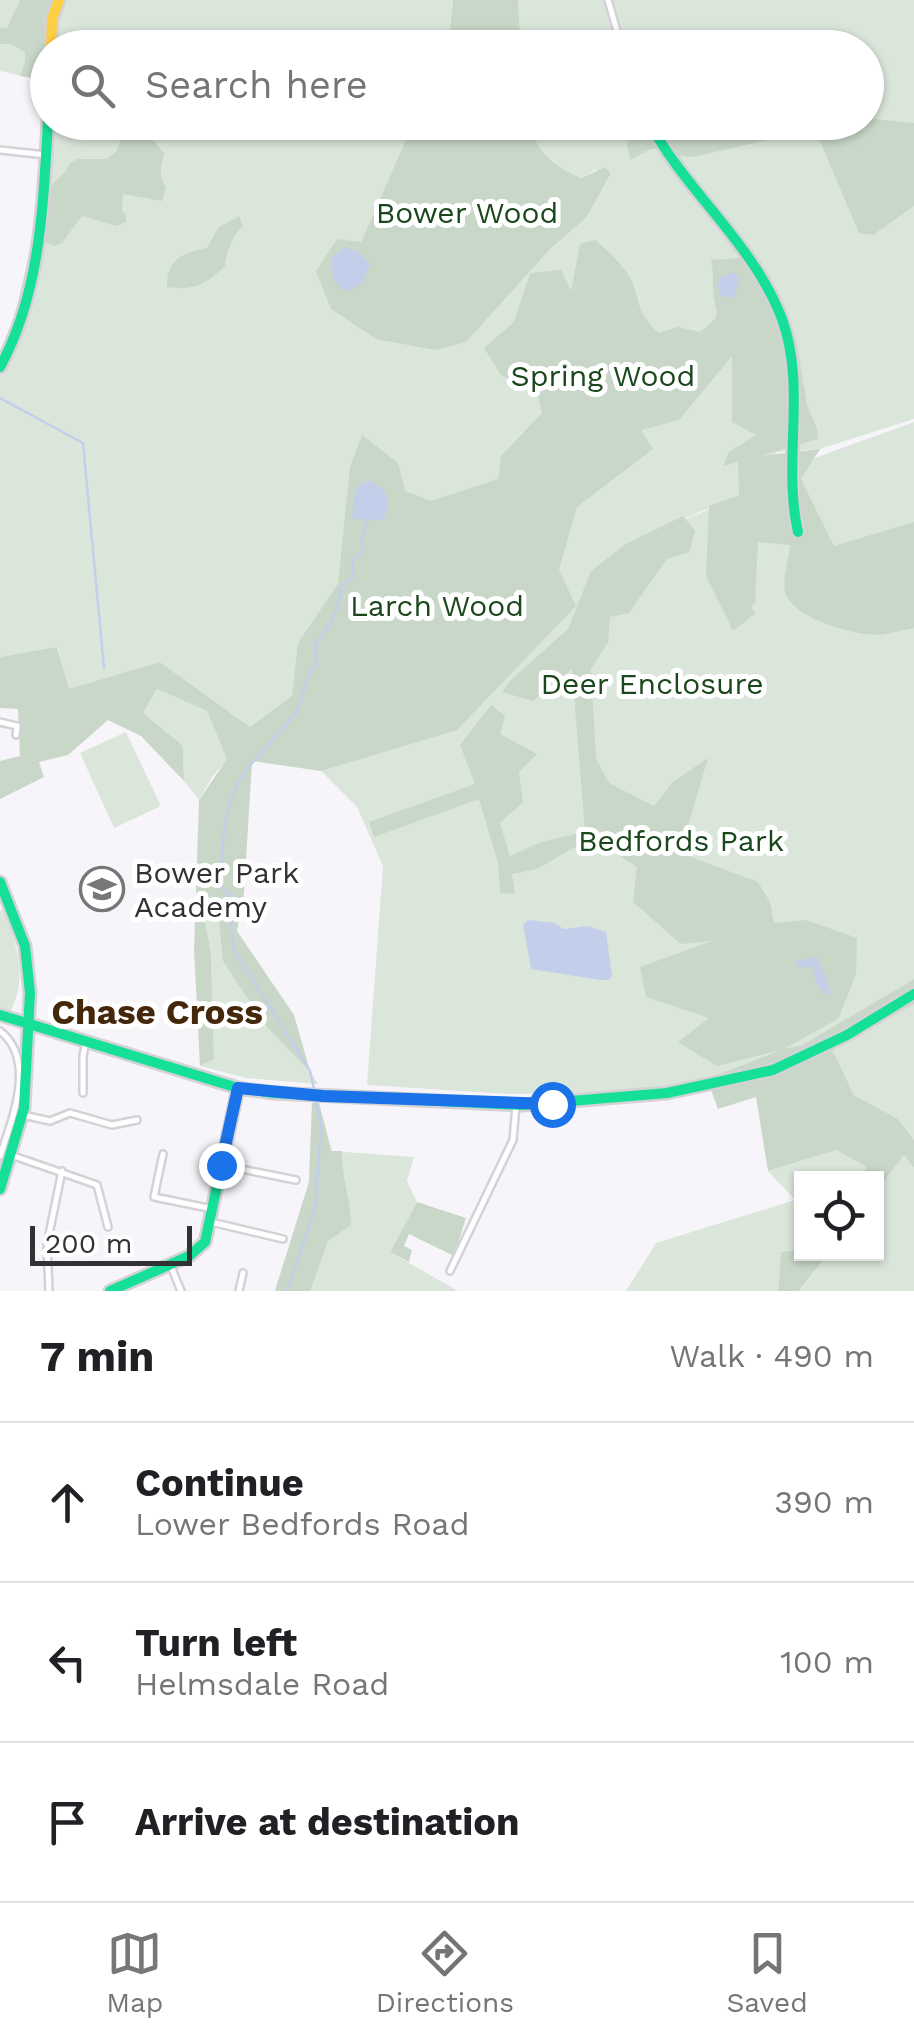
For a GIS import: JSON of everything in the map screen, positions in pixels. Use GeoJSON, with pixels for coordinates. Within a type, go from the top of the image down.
{"type":"FeatureCollection","features":[{"type":"Feature","properties":{"kind":"street"},"geometry":{"type":"LineString","coordinates":[[52,30],[59,0]]}},
{"type":"Feature","properties":{"kind":"street"},"geometry":{"type":"LineString","coordinates":[[608,0],[617,30]]}},
{"type":"Feature","properties":{"kind":"street"},"geometry":{"type":"LineString","coordinates":[[0,368],[12,350],[27,300],[47,140]]}},
{"type":"Feature","properties":{"kind":"street"},"geometry":{"type":"LineString","coordinates":[[659,140],[667,156],[740,246],[780,316],[792,352],[790,472],[798,532]]}},
{"type":"Feature","properties":{"kind":"street"},"geometry":{"type":"LineString","coordinates":[[0,150],[46,155]]}},
{"type":"Feature","properties":{"kind":"street"},"geometry":{"type":"LineString","coordinates":[[0,722],[16,726],[16,736]]}},
{"type":"Feature","properties":{"kind":"street"},"geometry":{"type":"LineString","coordinates":[[0,882],[25,946],[29,982],[23,1115],[6,1156]]}},
{"type":"Feature","properties":{"kind":"street"},"geometry":{"type":"LineString","coordinates":[[2,1016],[238,1088],[273,1094],[516,1105],[667,1093],[774,1070],[847,1036],[914,994]]}},
{"type":"Feature","properties":{"kind":"street"},"geometry":{"type":"LineString","coordinates":[[2,1016],[28,1007]]}},
{"type":"Feature","properties":{"kind":"street"},"geometry":{"type":"LineString","coordinates":[[0,1031],[16,1048],[19,1067],[0,1189]]}},
{"type":"Feature","properties":{"kind":"street"},"geometry":{"type":"LineString","coordinates":[[83,1093],[86,1041]]}},
{"type":"Feature","properties":{"kind":"street"},"geometry":{"type":"LineString","coordinates":[[110,1291],[170,1264],[205,1242],[238,1088]]}},
{"type":"Feature","properties":{"kind":"street"},"geometry":{"type":"LineString","coordinates":[[450,1271],[513,1140],[516,1105]]}},
{"type":"Feature","properties":{"kind":"street"},"geometry":{"type":"LineString","coordinates":[[23,1115],[50,1121],[70,1114],[104,1126],[132,1123]]}},
{"type":"Feature","properties":{"kind":"street"},"geometry":{"type":"LineString","coordinates":[[151,1210],[163,1154]]}},
{"type":"Feature","properties":{"kind":"street"},"geometry":{"type":"LineString","coordinates":[[6,1156],[98,1185],[108,1227]]}},
{"type":"Feature","properties":{"kind":"street"},"geometry":{"type":"LineString","coordinates":[[221,1165],[296,1180]]}},
{"type":"Feature","properties":{"kind":"street"},"geometry":{"type":"LineString","coordinates":[[50,1291],[46,1244],[62,1171]]}},
{"type":"Feature","properties":{"kind":"street"},"geometry":{"type":"LineString","coordinates":[[154,1198],[213,1208]]}},
{"type":"Feature","properties":{"kind":"street"},"geometry":{"type":"LineString","coordinates":[[211,1222],[283,1239]]}},
{"type":"Feature","properties":{"kind":"street"},"geometry":{"type":"LineString","coordinates":[[170,1264],[181,1291]]}},
{"type":"Feature","properties":{"kind":"street"},"geometry":{"type":"LineString","coordinates":[[240,1291],[243,1274]]}},
{"type":"Feature","properties":{"kind":"green space"},"geometry":{"type":"Polygon","coordinates":[[[0,0],[453,0],[450,30],[30,30],[30,78],[0,71],[0,0]]]}},
{"type":"Feature","properties":{"kind":"green space"},"geometry":{"type":"Polygon","coordinates":[[[20,0],[54,0],[51,30],[30,30],[30,78],[20,76],[25,52],[11,44],[0,44],[0,28],[7,28],[20,0]]]}},
{"type":"Feature","properties":{"kind":"green space"},"geometry":{"type":"Polygon","coordinates":[[[453,0],[518,0],[520,30],[450,30],[453,0]]]}},
{"type":"Feature","properties":{"kind":"green space"},"geometry":{"type":"Polygon","coordinates":[[[518,0],[914,0],[914,419],[820,449],[777,452],[739,496],[652,532],[744,496],[784,469],[914,422],[914,979],[802,1045],[667,1093],[509,1094],[367,1085],[383,866],[357,807],[320,770],[290,698],[250,727],[160,662],[68,690],[58,648],[0,657],[0,355],[8,346],[32,240],[43,140],[406,140],[361,242],[318,271],[550,249],[586,218],[611,175],[595,170],[581,178],[547,157],[536,140],[884,140],[884,30],[520,30],[518,0]]]}},
{"type":"Feature","properties":{"kind":"green space"},"geometry":{"type":"Polygon","coordinates":[[[884,120],[914,123],[914,206],[873,235],[859,233],[819,140],[884,140],[884,120]]]}},
{"type":"Feature","properties":{"kind":"green space"},"geometry":{"type":"Polygon","coordinates":[[[121,140],[154,141],[164,153],[161,175],[166,188],[162,201],[123,194],[126,222],[117,226],[82,216],[62,243],[54,246],[42,240],[49,189],[70,163],[78,159],[107,159],[116,152],[121,140]]]}},
{"type":"Feature","properties":{"kind":"green space","name":"Bower Wood"},"geometry":{"type":"Polygon","coordinates":[[[406,140],[536,140],[547,157],[581,178],[605,167],[611,174],[586,218],[550,249],[466,342],[435,350],[376,339],[331,309],[316,271],[337,239],[361,242],[406,140]]]}},
{"type":"Feature","properties":{"kind":"green space"},"geometry":{"type":"Polygon","coordinates":[[[629,140],[767,140],[694,157],[679,156],[666,147],[651,149],[630,160],[629,140]]]}},
{"type":"Feature","properties":{"kind":"green space"},"geometry":{"type":"Polygon","coordinates":[[[239,216],[243,226],[231,244],[225,266],[199,285],[167,287],[170,269],[178,258],[207,248],[218,228],[239,216]]]}},
{"type":"Feature","properties":{"kind":"green space"},"geometry":{"type":"Polygon","coordinates":[[[595,240],[629,276],[641,311],[659,333],[678,327],[700,332],[717,312],[711,260],[754,257],[784,307],[797,345],[807,405],[818,439],[760,456],[820,449],[801,479],[834,546],[914,522],[914,628],[865,634],[810,617],[785,592],[790,545],[758,542],[755,603],[751,607],[756,613],[733,631],[706,576],[709,506],[739,495],[738,462],[723,466],[729,452],[756,435],[732,422],[732,356],[679,420],[641,430],[653,449],[577,507],[559,570],[576,606],[457,730],[321,771],[252,761],[244,894],[237,931],[294,1015],[310,1071],[265,1025],[223,961],[218,910],[203,912],[211,953],[214,1059],[200,1066],[194,950],[199,800],[227,759],[207,711],[157,689],[143,713],[183,746],[184,781],[141,736],[108,720],[68,755],[39,762],[44,777],[0,799],[0,761],[20,756],[18,709],[0,708],[0,657],[57,647],[69,689],[160,662],[250,727],[292,696],[298,643],[338,584],[350,467],[362,435],[398,463],[405,491],[431,501],[498,479],[501,456],[542,413],[537,392],[501,375],[484,348],[514,322],[530,273],[561,270],[571,291],[580,244],[595,240]]]}},
{"type":"Feature","properties":{"kind":"green space","name":"Bedfords Park"},"geometry":{"type":"Polygon","coordinates":[[[683,516],[695,531],[689,552],[667,559],[629,613],[610,617],[608,642],[591,669],[596,758],[609,783],[654,806],[673,782],[708,758],[680,853],[758,882],[770,902],[774,923],[806,920],[857,938],[856,975],[838,1019],[784,1049],[802,1045],[914,979],[914,1004],[832,1049],[854,1095],[898,1119],[914,1140],[914,1168],[904,1155],[884,1181],[884,1171],[865,1171],[867,1167],[836,1150],[768,1171],[756,1097],[718,1109],[707,1079],[781,1050],[717,1066],[678,1042],[709,1018],[646,997],[640,967],[712,941],[681,944],[633,902],[637,867],[609,849],[573,848],[537,869],[512,874],[515,894],[500,893],[498,863],[479,799],[374,837],[369,822],[475,784],[460,745],[491,705],[505,716],[500,734],[537,754],[519,772],[523,802],[500,823],[510,856],[541,842],[585,832],[572,669],[533,701],[502,692],[568,629],[591,571],[626,544],[683,516]]]}},
{"type":"Feature","properties":{"kind":"green space"},"geometry":{"type":"Polygon","coordinates":[[[157,689],[207,711],[228,759],[199,800],[184,781],[183,746],[142,714],[157,689]]]}},
{"type":"Feature","properties":{"kind":"green space"},"geometry":{"type":"Polygon","coordinates":[[[126,732],[161,806],[114,828],[80,753],[126,732]]]}},
{"type":"Feature","properties":{"kind":"green space"},"geometry":{"type":"Polygon","coordinates":[[[3,909],[20,974],[9,1014],[0,1012],[3,909]]]}},
{"type":"Feature","properties":{"kind":"green space"},"geometry":{"type":"Polygon","coordinates":[[[219,910],[318,1084],[246,1078],[200,1066],[214,1059],[211,953],[202,911],[219,910]]]}},
{"type":"Feature","properties":{"kind":"green space"},"geometry":{"type":"Polygon","coordinates":[[[914,1003],[914,1140],[898,1119],[854,1095],[832,1049],[914,1003]]]}},
{"type":"Feature","properties":{"kind":"green space"},"geometry":{"type":"Polygon","coordinates":[[[312,1103],[319,1103],[332,1151],[414,1157],[407,1181],[417,1202],[390,1252],[458,1291],[275,1291],[309,1182],[312,1103]]]}},
{"type":"Feature","properties":{"kind":"green space"},"geometry":{"type":"Polygon","coordinates":[[[312,1103],[319,1103],[331,1151],[342,1151],[351,1225],[328,1241],[310,1291],[275,1291],[309,1182],[312,1103]]]}},
{"type":"Feature","properties":{"kind":"green space"},"geometry":{"type":"Polygon","coordinates":[[[836,1150],[868,1167],[865,1171],[794,1171],[794,1199],[768,1171],[836,1150]]]}},
{"type":"Feature","properties":{"kind":"green space"},"geometry":{"type":"Polygon","coordinates":[[[904,1154],[914,1168],[914,1291],[800,1291],[823,1261],[884,1261],[884,1181],[904,1154]]]}},
{"type":"Feature","properties":{"kind":"green space"},"geometry":{"type":"Polygon","coordinates":[[[794,1200],[794,1250],[781,1252],[778,1291],[626,1291],[656,1243],[794,1200]]]}},
{"type":"Feature","properties":{"kind":"green space"},"geometry":{"type":"Polygon","coordinates":[[[417,1202],[466,1218],[454,1256],[409,1234],[404,1246],[412,1250],[409,1262],[390,1252],[417,1202]]]}},
{"type":"Feature","properties":{"kind":"green space"},"geometry":{"type":"Polygon","coordinates":[[[794,1250],[794,1261],[823,1261],[799,1291],[778,1291],[781,1252],[794,1250]]]}},
{"type":"Feature","properties":{"kind":"water"},"geometry":{"type":"Polygon","coordinates":[[[344,247],[357,251],[370,264],[363,283],[346,292],[334,281],[331,259],[344,247]]]}},
{"type":"Feature","properties":{"kind":"water"},"geometry":{"type":"Polygon","coordinates":[[[733,272],[739,278],[734,298],[721,296],[717,287],[721,277],[733,272]]]}},
{"type":"Feature","properties":{"kind":"water"},"geometry":{"type":"Polygon","coordinates":[[[369,480],[385,491],[388,504],[384,520],[352,519],[355,489],[369,480]]]}},
{"type":"Feature","properties":{"kind":"water"},"geometry":{"type":"Polygon","coordinates":[[[529,920],[554,923],[564,929],[588,926],[606,932],[612,976],[600,980],[531,969],[523,924],[529,920]]]}},
{"type":"Feature","properties":{"kind":"water"},"geometry":{"type":"Polygon","coordinates":[[[817,957],[831,992],[826,995],[816,983],[813,967],[798,967],[795,961],[817,957]]]}},
{"type":"Feature","properties":{"kind":"waterway"},"geometry":{"type":"LineString","coordinates":[[0,398],[83,443],[104,668]]}},
{"type":"Feature","properties":{"kind":"waterway"},"geometry":{"type":"LineString","coordinates":[[314,1089],[310,1071],[234,950],[233,899],[222,888],[223,841],[228,810],[239,781],[298,708],[308,676],[316,667],[315,643],[333,617],[342,586],[352,578],[353,559],[363,553],[368,519]]}},
{"type":"Feature","properties":{"kind":"waterway"},"geometry":{"type":"LineString","coordinates":[[287,1291],[315,1210],[321,1127],[316,1101]]}},
{"type":"Feature","properties":{"kind":"traffic: fast"},"geometry":{"type":"LineString","coordinates":[[0,367],[14,338],[32,278],[47,140]]}},
{"type":"Feature","properties":{"kind":"traffic: fast"},"geometry":{"type":"LineString","coordinates":[[660,140],[755,266],[782,319],[793,372],[792,479],[798,532]]}},
{"type":"Feature","properties":{"kind":"traffic: fast"},"geometry":{"type":"LineString","coordinates":[[0,882],[25,946],[30,993],[24,1108],[0,1189]]}},
{"type":"Feature","properties":{"kind":"traffic: fast"},"geometry":{"type":"LineString","coordinates":[[0,1015],[238,1088],[522,1105],[667,1093],[773,1070],[847,1035],[914,994]]}},
{"type":"Feature","properties":{"kind":"traffic: fast"},"geometry":{"type":"LineString","coordinates":[[110,1291],[189,1256],[205,1242],[238,1088]]}},
{"type":"Feature","properties":{"kind":"traffic: slow"},"geometry":{"type":"LineString","coordinates":[[52,30],[59,0]]}},
{"type":"Feature","properties":{"kind":"place","name":"Bower Park Academy"},"geometry":{"type":"Point","coordinates":[102,889]}},
{"type":"Feature","properties":{"kind":"district","name":"Chase Cross"},"geometry":{"type":"Point","coordinates":[157,1012]}},
{"type":"Feature","properties":{"kind":"route"},"geometry":{"type":"LineString","coordinates":[[221,1165],[238,1088],[273,1094],[552,1104]]}},
{"type":"Feature","properties":{"kind":"park label","name":"Spring Wood"},"geometry":{"type":"Point","coordinates":[603,375]}},
{"type":"Feature","properties":{"kind":"park label","name":"Larch Wood"},"geometry":{"type":"Point","coordinates":[437,605]}},
{"type":"Feature","properties":{"kind":"park label","name":"Deer Enclosure"},"geometry":{"type":"Point","coordinates":[652,683]}}]}
